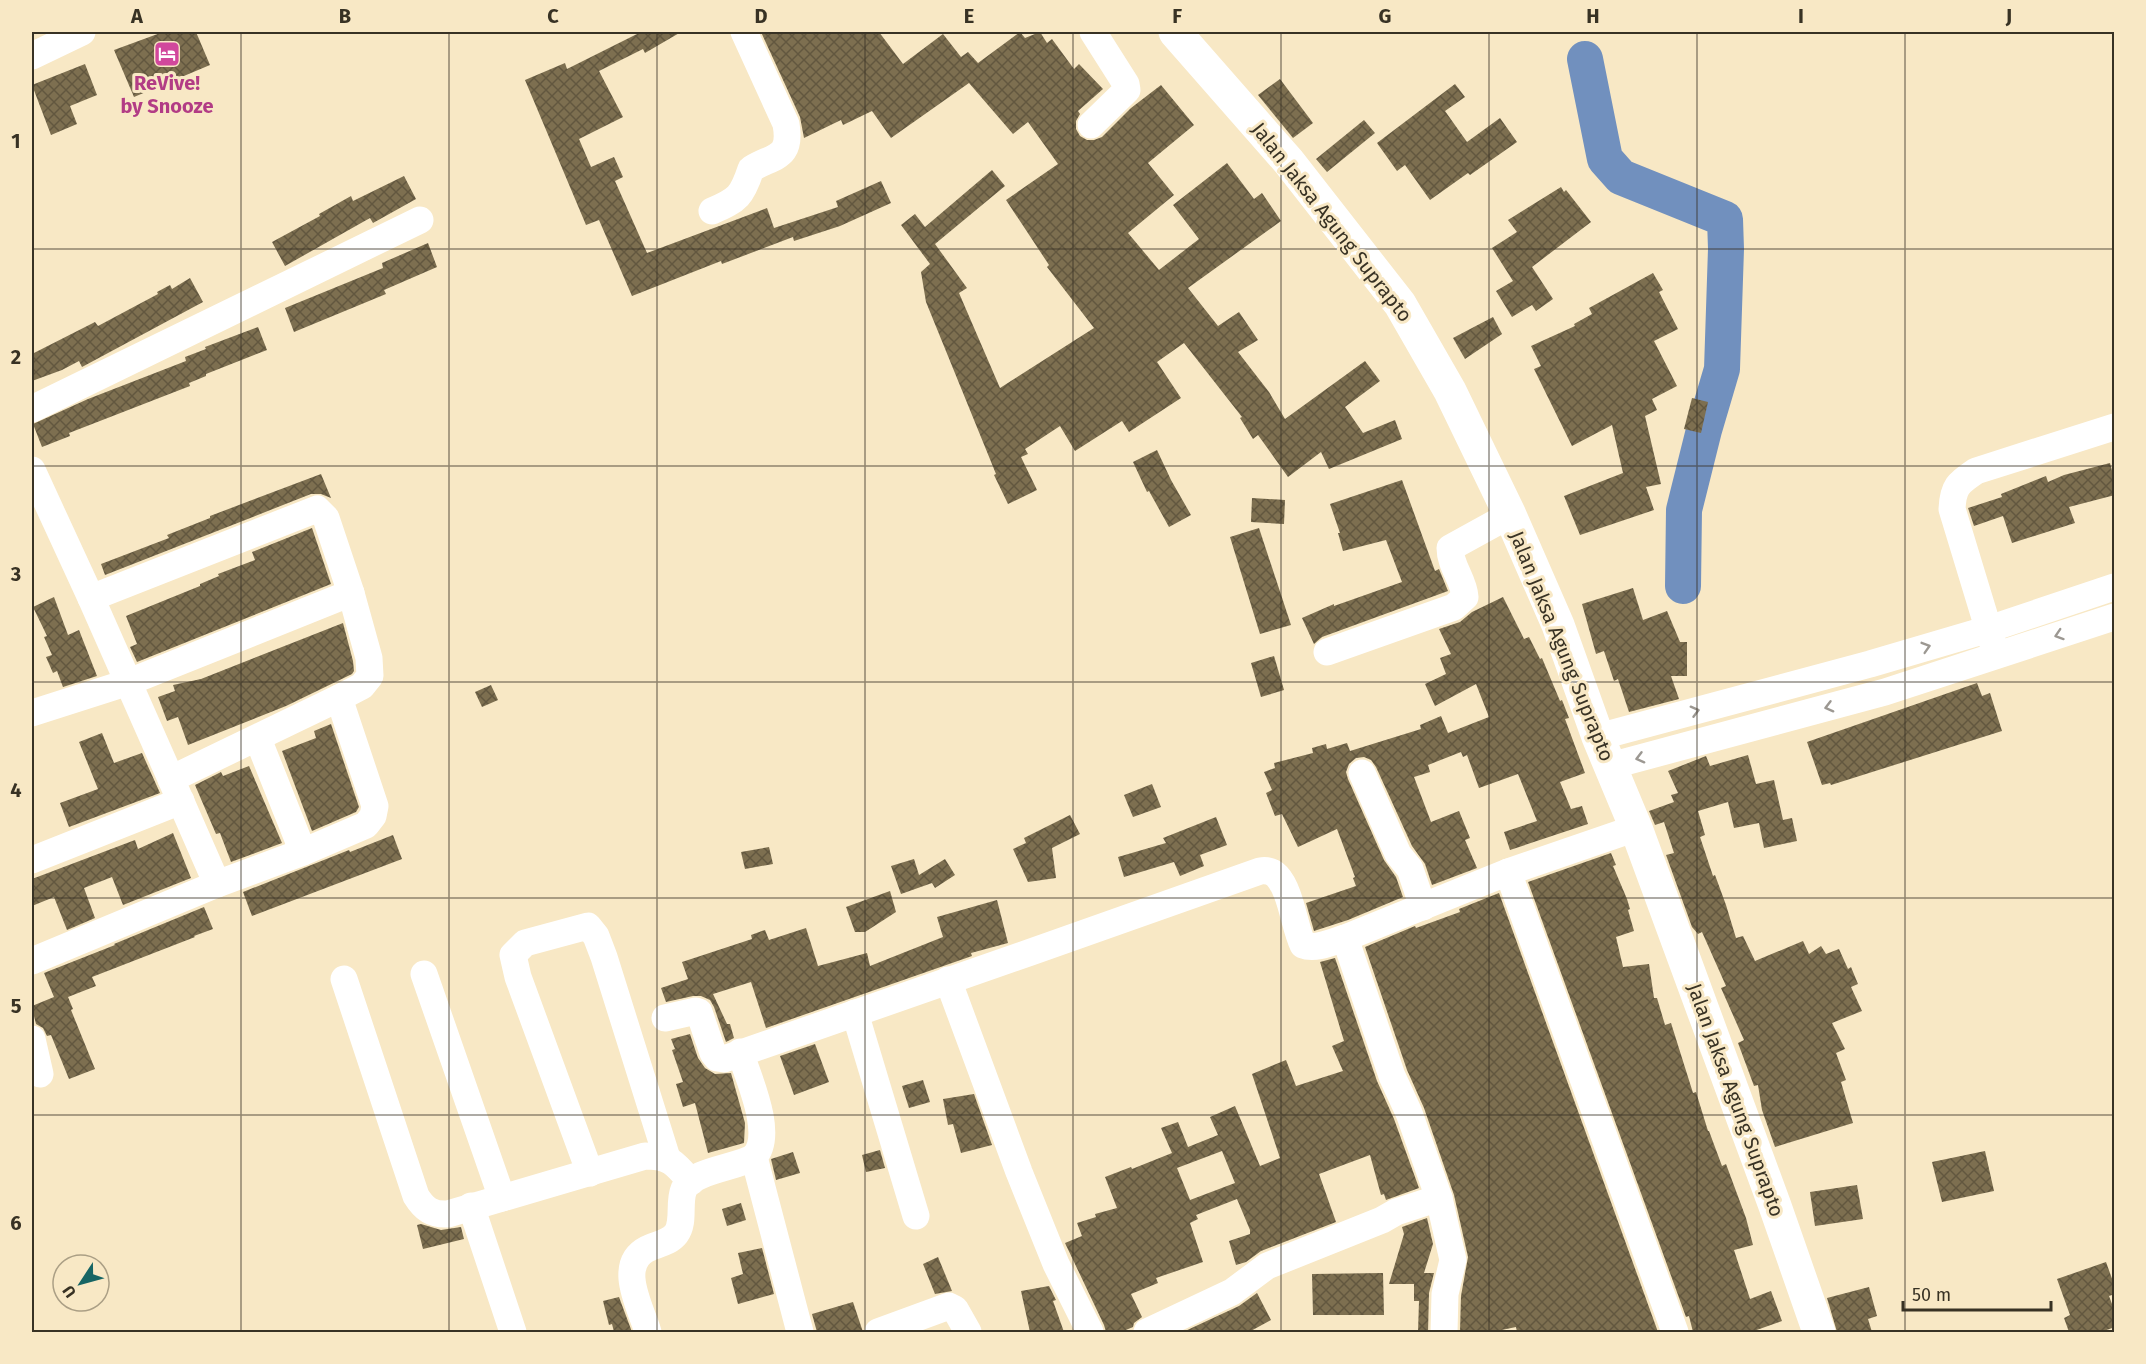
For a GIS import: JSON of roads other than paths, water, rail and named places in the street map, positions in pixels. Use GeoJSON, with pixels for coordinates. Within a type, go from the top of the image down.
{"type":"FeatureCollection","features":[{"type":"Feature","properties":{"kind":"main road","name":"Jalan Jaksa Agung Suprapto"},"geometry":{"type":"LineString","coordinates":[[1175,32],[1289,162],[1400,304],[1450,391],[1510,515],[1557,625],[1604,752],[1636,828],[1819,1332]]}},
{"type":"Feature","properties":{"kind":"street"},"geometry":{"type":"LineString","coordinates":[[32,56],[82,32]]}},
{"type":"Feature","properties":{"kind":"street"},"geometry":{"type":"LineString","coordinates":[[712,211],[742,194],[750,169],[772,159],[784,150],[789,140],[786,124],[744,32]]}},
{"type":"Feature","properties":{"kind":"street"},"geometry":{"type":"LineString","coordinates":[[1091,125],[1127,90],[1126,84],[1093,32]]}},
{"type":"Feature","properties":{"kind":"street"},"geometry":{"type":"LineString","coordinates":[[32,409],[420,220]]}},
{"type":"Feature","properties":{"kind":"street"},"geometry":{"type":"LineString","coordinates":[[1997,655],[1952,509],[1953,492],[1964,479],[1976,471],[2115,428]]}},
{"type":"Feature","properties":{"kind":"street"},"geometry":{"type":"LineString","coordinates":[[32,471],[129,682],[217,884]]}},
{"type":"Feature","properties":{"kind":"street"},"geometry":{"type":"LineString","coordinates":[[32,860],[176,790],[258,739],[362,686],[370,676],[369,658],[351,593],[326,518],[314,509],[91,598]]}},
{"type":"Feature","properties":{"kind":"street"},"geometry":{"type":"LineString","coordinates":[[1327,652],[1454,607],[1465,597],[1449,548],[1510,515]]}},
{"type":"Feature","properties":{"kind":"street"},"geometry":{"type":"LineString","coordinates":[[1604,752],[1737,700],[1989,629],[2115,587]]}},
{"type":"Feature","properties":{"kind":"street"},"geometry":{"type":"LineString","coordinates":[[32,713],[129,682],[351,593]]}},
{"type":"Feature","properties":{"kind":"street"},"geometry":{"type":"LineString","coordinates":[[1604,752],[1744,730],[1885,692],[2115,617]]}},
{"type":"Feature","properties":{"kind":"street"},"geometry":{"type":"LineString","coordinates":[[32,961],[366,825],[374,816],[375,806],[339,698]]}},
{"type":"Feature","properties":{"kind":"street"},"geometry":{"type":"LineString","coordinates":[[1737,700],[1744,730]]}},
{"type":"Feature","properties":{"kind":"street"},"geometry":{"type":"LineString","coordinates":[[258,739],[303,852]]}},
{"type":"Feature","properties":{"kind":"street"},"geometry":{"type":"LineString","coordinates":[[1362,773],[1398,854],[1410,869],[1423,907]]}},
{"type":"Feature","properties":{"kind":"street"},"geometry":{"type":"LineString","coordinates":[[665,1018],[698,1011],[715,1056],[720,1059],[1268,870],[1277,875],[1284,886],[1303,945],[1313,947],[1345,938],[1508,872],[1636,828]]}},
{"type":"Feature","properties":{"kind":"street"},"geometry":{"type":"LineString","coordinates":[[1508,872],[1675,1332]]}},
{"type":"Feature","properties":{"kind":"street"},"geometry":{"type":"LineString","coordinates":[[590,1173],[518,977],[513,955],[525,943],[588,926],[596,936],[604,957],[667,1158]]}},
{"type":"Feature","properties":{"kind":"street"},"geometry":{"type":"LineString","coordinates":[[1345,938],[1392,1077],[1409,1113],[1439,1198],[1453,1260],[1445,1294],[1444,1332]]}},
{"type":"Feature","properties":{"kind":"street"},"geometry":{"type":"LineString","coordinates":[[424,974],[502,1198]]}},
{"type":"Feature","properties":{"kind":"street"},"geometry":{"type":"LineString","coordinates":[[344,979],[416,1196],[433,1214],[439,1215],[502,1198],[645,1156],[667,1158],[691,1182]]}},
{"type":"Feature","properties":{"kind":"street"},"geometry":{"type":"LineString","coordinates":[[948,980],[1019,1172],[1056,1264],[1090,1332]]}},
{"type":"Feature","properties":{"kind":"street"},"geometry":{"type":"LineString","coordinates":[[855,1013],[916,1216]]}},
{"type":"Feature","properties":{"kind":"street"},"geometry":{"type":"LineString","coordinates":[[32,1039],[40,1074]]}},
{"type":"Feature","properties":{"kind":"street"},"geometry":{"type":"LineString","coordinates":[[648,1332],[634,1288],[631,1274],[633,1263],[638,1255],[669,1241],[675,1235],[679,1228],[683,1191],[691,1182],[704,1174],[746,1162],[759,1151],[760,1116],[740,1052]]}},
{"type":"Feature","properties":{"kind":"street"},"geometry":{"type":"LineString","coordinates":[[754,1156],[800,1332]]}},
{"type":"Feature","properties":{"kind":"street"},"geometry":{"type":"LineString","coordinates":[[1148,1332],[1232,1292],[1267,1266],[1382,1220],[1396,1212],[1439,1198]]}},
{"type":"Feature","properties":{"kind":"street"},"geometry":{"type":"LineString","coordinates":[[471,1206],[513,1332]]}},
{"type":"Feature","properties":{"kind":"street"},"geometry":{"type":"LineString","coordinates":[[878,1332],[949,1306],[955,1309],[968,1332]]}},
{"type":"Feature","properties":{"kind":"waterway"},"geometry":{"type":"LineString","coordinates":[[1585,59],[1605,159],[1621,177],[1725,219],[1722,369],[1684,510],[1683,586]]}},
{"type":"Feature","properties":{"kind":"place","name":"ReVive! by Snooze"},"geometry":{"type":"Point","coordinates":[167,54]}}]}
